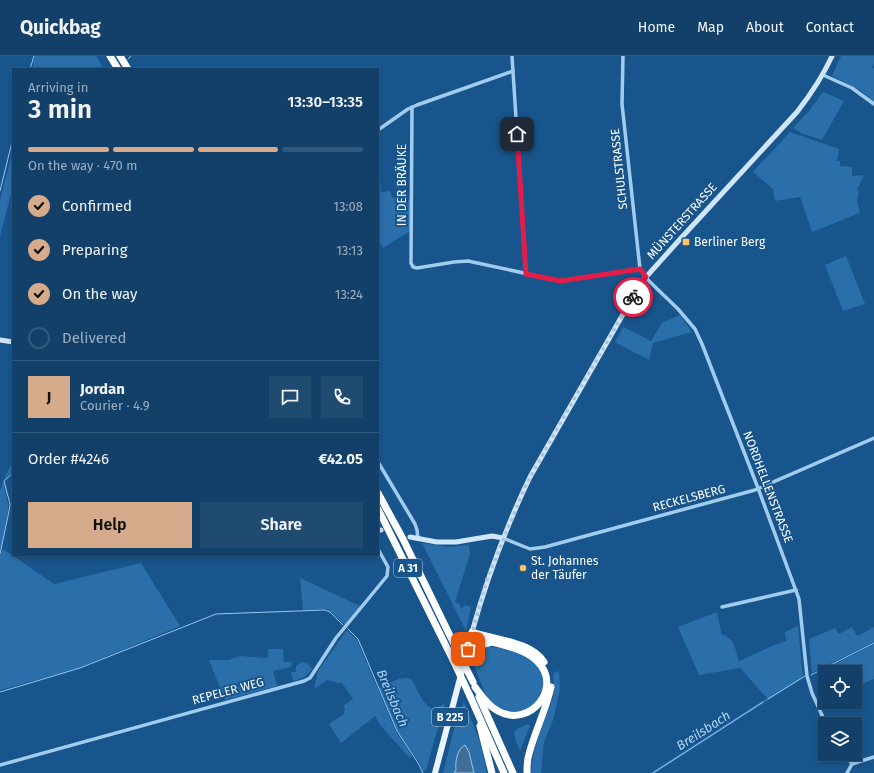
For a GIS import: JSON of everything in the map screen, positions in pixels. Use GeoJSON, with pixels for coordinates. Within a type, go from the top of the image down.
{"type":"FeatureCollection","features":[{"type":"Feature","properties":{"kind":"highway"},"geometry":{"type":"LineString","coordinates":[[110,56],[117,68]]}},
{"type":"Feature","properties":{"kind":"highway"},"geometry":{"type":"LineString","coordinates":[[120,56],[127,68]]}},
{"type":"Feature","properties":{"kind":"highway","name":"A 31"},"geometry":{"type":"LineString","coordinates":[[379,496],[403,539],[474,684],[513,773]]}},
{"type":"Feature","properties":{"kind":"highway","name":"A 31"},"geometry":{"type":"LineString","coordinates":[[379,511],[453,660],[504,773]]}},
{"type":"Feature","properties":{"kind":"highway"},"geometry":{"type":"LineString","coordinates":[[472,634],[528,654],[543,668],[546,678],[546,689],[543,698],[534,708],[524,714],[507,715],[494,709],[474,684]]}},
{"type":"Feature","properties":{"kind":"highway"},"geometry":{"type":"LineString","coordinates":[[472,634],[520,645],[534,651],[543,660],[549,670],[551,686],[548,702],[528,755],[527,773]]}},
{"type":"Feature","properties":{"kind":"highway"},"geometry":{"type":"LineString","coordinates":[[465,661],[478,645],[486,643],[497,644]]}},
{"type":"Feature","properties":{"kind":"highway"},"geometry":{"type":"LineString","coordinates":[[471,699],[492,773]]}},
{"type":"Feature","properties":{"kind":"main road","name":"MÜNSTERSTRASSE"},"geometry":{"type":"LineString","coordinates":[[435,773],[486,582],[503,538],[530,478],[634,295],[646,277],[798,112],[823,75],[832,56]]}},
{"type":"Feature","properties":{"kind":"main road"},"geometry":{"type":"LineString","coordinates":[[0,340],[12,342]]}},
{"type":"Feature","properties":{"kind":"main road"},"geometry":{"type":"LineString","coordinates":[[410,537],[437,542],[456,542],[492,536],[503,538]]}},
{"type":"Feature","properties":{"kind":"street"},"geometry":{"type":"LineString","coordinates":[[512,56],[526,274],[561,281],[640,269],[646,277]]}},
{"type":"Feature","properties":{"kind":"street","name":"SCHULSTRASSE"},"geometry":{"type":"LineString","coordinates":[[623,56],[622,104],[640,269]]}},
{"type":"Feature","properties":{"kind":"street"},"geometry":{"type":"LineString","coordinates":[[379,129],[412,107],[513,71]]}},
{"type":"Feature","properties":{"kind":"street"},"geometry":{"type":"LineString","coordinates":[[823,75],[852,88],[874,104]]}},
{"type":"Feature","properties":{"kind":"street","name":"IN DER BRÄUKE"},"geometry":{"type":"LineString","coordinates":[[412,107],[411,263],[413,267],[417,268],[468,261],[526,274]]}},
{"type":"Feature","properties":{"kind":"street","name":"NORDHELLENSTRASSE"},"geometry":{"type":"LineString","coordinates":[[646,277],[678,309],[695,329],[758,488],[799,599],[809,684],[823,717]]}},
{"type":"Feature","properties":{"kind":"street","name":"RECKELSBERG"},"geometry":{"type":"LineString","coordinates":[[503,538],[530,549],[545,547],[758,488],[874,438]]}},
{"type":"Feature","properties":{"kind":"street"},"geometry":{"type":"LineString","coordinates":[[379,464],[415,524],[418,539]]}},
{"type":"Feature","properties":{"kind":"street","name":"REPELER WEG"},"geometry":{"type":"LineString","coordinates":[[0,765],[304,681],[310,678],[336,638],[387,576],[388,567],[379,551]]}},
{"type":"Feature","properties":{"kind":"street"},"geometry":{"type":"LineString","coordinates":[[722,607],[796,590]]}},
{"type":"Feature","properties":{"kind":"street"},"geometry":{"type":"LineString","coordinates":[[847,773],[852,764],[874,757]]}},
{"type":"Feature","properties":{"kind":"shaded area"},"geometry":{"type":"Polygon","coordinates":[[[35,56],[96,56],[103,68],[32,68],[35,56]]]}},
{"type":"Feature","properties":{"kind":"shaded area"},"geometry":{"type":"Polygon","coordinates":[[[841,56],[874,56],[874,64],[872,68],[874,68],[874,102],[860,90],[832,76],[841,56]]]}},
{"type":"Feature","properties":{"kind":"shaded area"},"geometry":{"type":"Polygon","coordinates":[[[823,92],[844,101],[822,140],[801,133],[793,128],[809,111],[823,92]]]}},
{"type":"Feature","properties":{"kind":"shaded area"},"geometry":{"type":"Polygon","coordinates":[[[790,132],[839,149],[837,161],[840,161],[840,166],[852,167],[852,176],[864,175],[857,190],[859,191],[857,201],[860,213],[812,232],[800,197],[775,201],[773,189],[753,172],[790,132]]]}},
{"type":"Feature","properties":{"kind":"shaded area"},"geometry":{"type":"Polygon","coordinates":[[[12,154],[12,190],[0,236],[0,200],[12,154]]]}},
{"type":"Feature","properties":{"kind":"shaded area"},"geometry":{"type":"Polygon","coordinates":[[[379,164],[381,192],[390,191],[392,197],[411,200],[410,231],[383,248],[379,242],[379,164]]]}},
{"type":"Feature","properties":{"kind":"shaded area"},"geometry":{"type":"Polygon","coordinates":[[[846,256],[865,304],[843,311],[825,265],[846,256]]]}},
{"type":"Feature","properties":{"kind":"shaded area"},"geometry":{"type":"Polygon","coordinates":[[[680,315],[692,332],[653,343],[649,360],[615,342],[623,327],[651,341],[662,323],[680,315]]]}},
{"type":"Feature","properties":{"kind":"shaded area"},"geometry":{"type":"Polygon","coordinates":[[[12,463],[12,472],[3,481],[12,463]]]}},
{"type":"Feature","properties":{"kind":"shaded area"},"geometry":{"type":"Polygon","coordinates":[[[3,481],[8,511],[0,552],[0,491],[3,481]]]}},
{"type":"Feature","properties":{"kind":"shaded area"},"geometry":{"type":"Polygon","coordinates":[[[422,543],[448,547],[469,545],[470,554],[455,602],[460,604],[460,607],[463,608],[464,605],[471,607],[466,631],[422,543]]]}},
{"type":"Feature","properties":{"kind":"shaded area"},"geometry":{"type":"Polygon","coordinates":[[[3,549],[54,584],[141,563],[180,626],[79,668],[0,690],[0,556],[3,549]]]}},
{"type":"Feature","properties":{"kind":"shaded area"},"geometry":{"type":"Polygon","coordinates":[[[300,578],[360,606],[345,625],[328,609],[303,610],[300,578]]]}},
{"type":"Feature","properties":{"kind":"shaded area"},"geometry":{"type":"Polygon","coordinates":[[[717,612],[722,635],[725,635],[733,642],[739,661],[786,641],[785,632],[798,626],[803,678],[655,773],[650,773],[767,698],[740,668],[699,675],[678,627],[717,612]]]}},
{"type":"Feature","properties":{"kind":"shaded area"},"geometry":{"type":"Polygon","coordinates":[[[852,627],[857,636],[874,627],[874,642],[828,665],[818,665],[818,670],[812,673],[809,639],[835,628],[839,634],[852,627]]]}},
{"type":"Feature","properties":{"kind":"shaded area"},"geometry":{"type":"Polygon","coordinates":[[[347,630],[357,640],[396,732],[412,756],[410,758],[380,725],[375,716],[341,743],[329,724],[344,714],[345,709],[343,706],[353,699],[342,683],[327,680],[314,689],[318,671],[347,630]]]}},
{"type":"Feature","properties":{"kind":"shaded area"},"geometry":{"type":"Polygon","coordinates":[[[874,644],[874,679],[862,684],[862,665],[834,665],[874,644]]]}},
{"type":"Feature","properties":{"kind":"shaded area"},"geometry":{"type":"Polygon","coordinates":[[[484,646],[509,649],[530,657],[541,670],[544,687],[534,706],[516,713],[499,709],[490,701],[472,661],[480,655],[481,647],[484,646]]]}},
{"type":"Feature","properties":{"kind":"shaded area"},"geometry":{"type":"Polygon","coordinates":[[[268,649],[283,649],[284,662],[292,662],[291,667],[273,671],[277,686],[225,700],[209,660],[228,660],[240,656],[265,658],[268,657],[268,649]]]}},
{"type":"Feature","properties":{"kind":"shaded area"},"geometry":{"type":"Polygon","coordinates":[[[301,662],[307,663],[312,669],[304,677],[293,681],[291,672],[296,672],[296,666],[301,662]]]}},
{"type":"Feature","properties":{"kind":"shaded area"},"geometry":{"type":"Polygon","coordinates":[[[559,671],[560,690],[553,720],[544,742],[541,773],[531,773],[536,744],[553,698],[553,673],[559,671]]]}},
{"type":"Feature","properties":{"kind":"shaded area"},"geometry":{"type":"Polygon","coordinates":[[[407,678],[412,680],[426,705],[436,708],[445,703],[426,770],[423,771],[419,762],[397,731],[379,688],[386,680],[389,683],[407,678]]]}},
{"type":"Feature","properties":{"kind":"shaded area"},"geometry":{"type":"Polygon","coordinates":[[[464,702],[480,742],[487,773],[474,773],[469,752],[459,751],[456,771],[454,773],[443,773],[455,725],[464,702]]]}},
{"type":"Feature","properties":{"kind":"shaded area"},"geometry":{"type":"Polygon","coordinates":[[[527,724],[530,726],[520,751],[515,739],[514,731],[527,724]]]}},
{"type":"Feature","properties":{"kind":"shaded area"},"geometry":{"type":"Polygon","coordinates":[[[465,745],[469,752],[474,773],[454,773],[456,770],[458,753],[465,745]]]}},
{"type":"Feature","properties":{"kind":"waterway"},"geometry":{"type":"LineString","coordinates":[[30,68],[34,56]]}},
{"type":"Feature","properties":{"kind":"waterway"},"geometry":{"type":"LineString","coordinates":[[128,59],[131,56]]}},
{"type":"Feature","properties":{"kind":"waterway"},"geometry":{"type":"LineString","coordinates":[[0,191],[12,142]]}},
{"type":"Feature","properties":{"kind":"waterway"},"geometry":{"type":"LineString","coordinates":[[0,554],[10,504],[4,481],[12,474]]}},
{"type":"Feature","properties":{"kind":"waterway"},"geometry":{"type":"LineString","coordinates":[[0,692],[80,668],[216,614],[325,610],[330,612],[343,625]]}},
{"type":"Feature","properties":{"kind":"waterway","name":"Breilsbach"},"geometry":{"type":"LineString","coordinates":[[348,629],[358,639],[397,731],[423,773]]}},
{"type":"Feature","properties":{"kind":"waterway","name":"Breilsbach"},"geometry":{"type":"LineString","coordinates":[[811,675],[874,643]]}},
{"type":"Feature","properties":{"kind":"waterway","name":"Breilsbach"},"geometry":{"type":"LineString","coordinates":[[768,699],[805,676]]}},
{"type":"Feature","properties":{"kind":"waterway","name":"Breilsbach"},"geometry":{"type":"LineString","coordinates":[[653,773],[763,702]]}},
{"type":"Feature","properties":{"kind":"way so far"},"geometry":{"type":"LineString","coordinates":[[468,649],[486,582],[525,487],[633,297]]}},
{"type":"Feature","properties":{"kind":"place","name":"Berliner Berg"},"geometry":{"type":"Point","coordinates":[686,242]}},
{"type":"Feature","properties":{"kind":"place","name":"St. Johannes der Täufer"},"geometry":{"type":"Point","coordinates":[523,568]}},
{"type":"Feature","properties":{"kind":"route"},"geometry":{"type":"LineString","coordinates":[[517,134],[526,274],[561,281],[640,269],[646,277],[633,297]]}}]}
